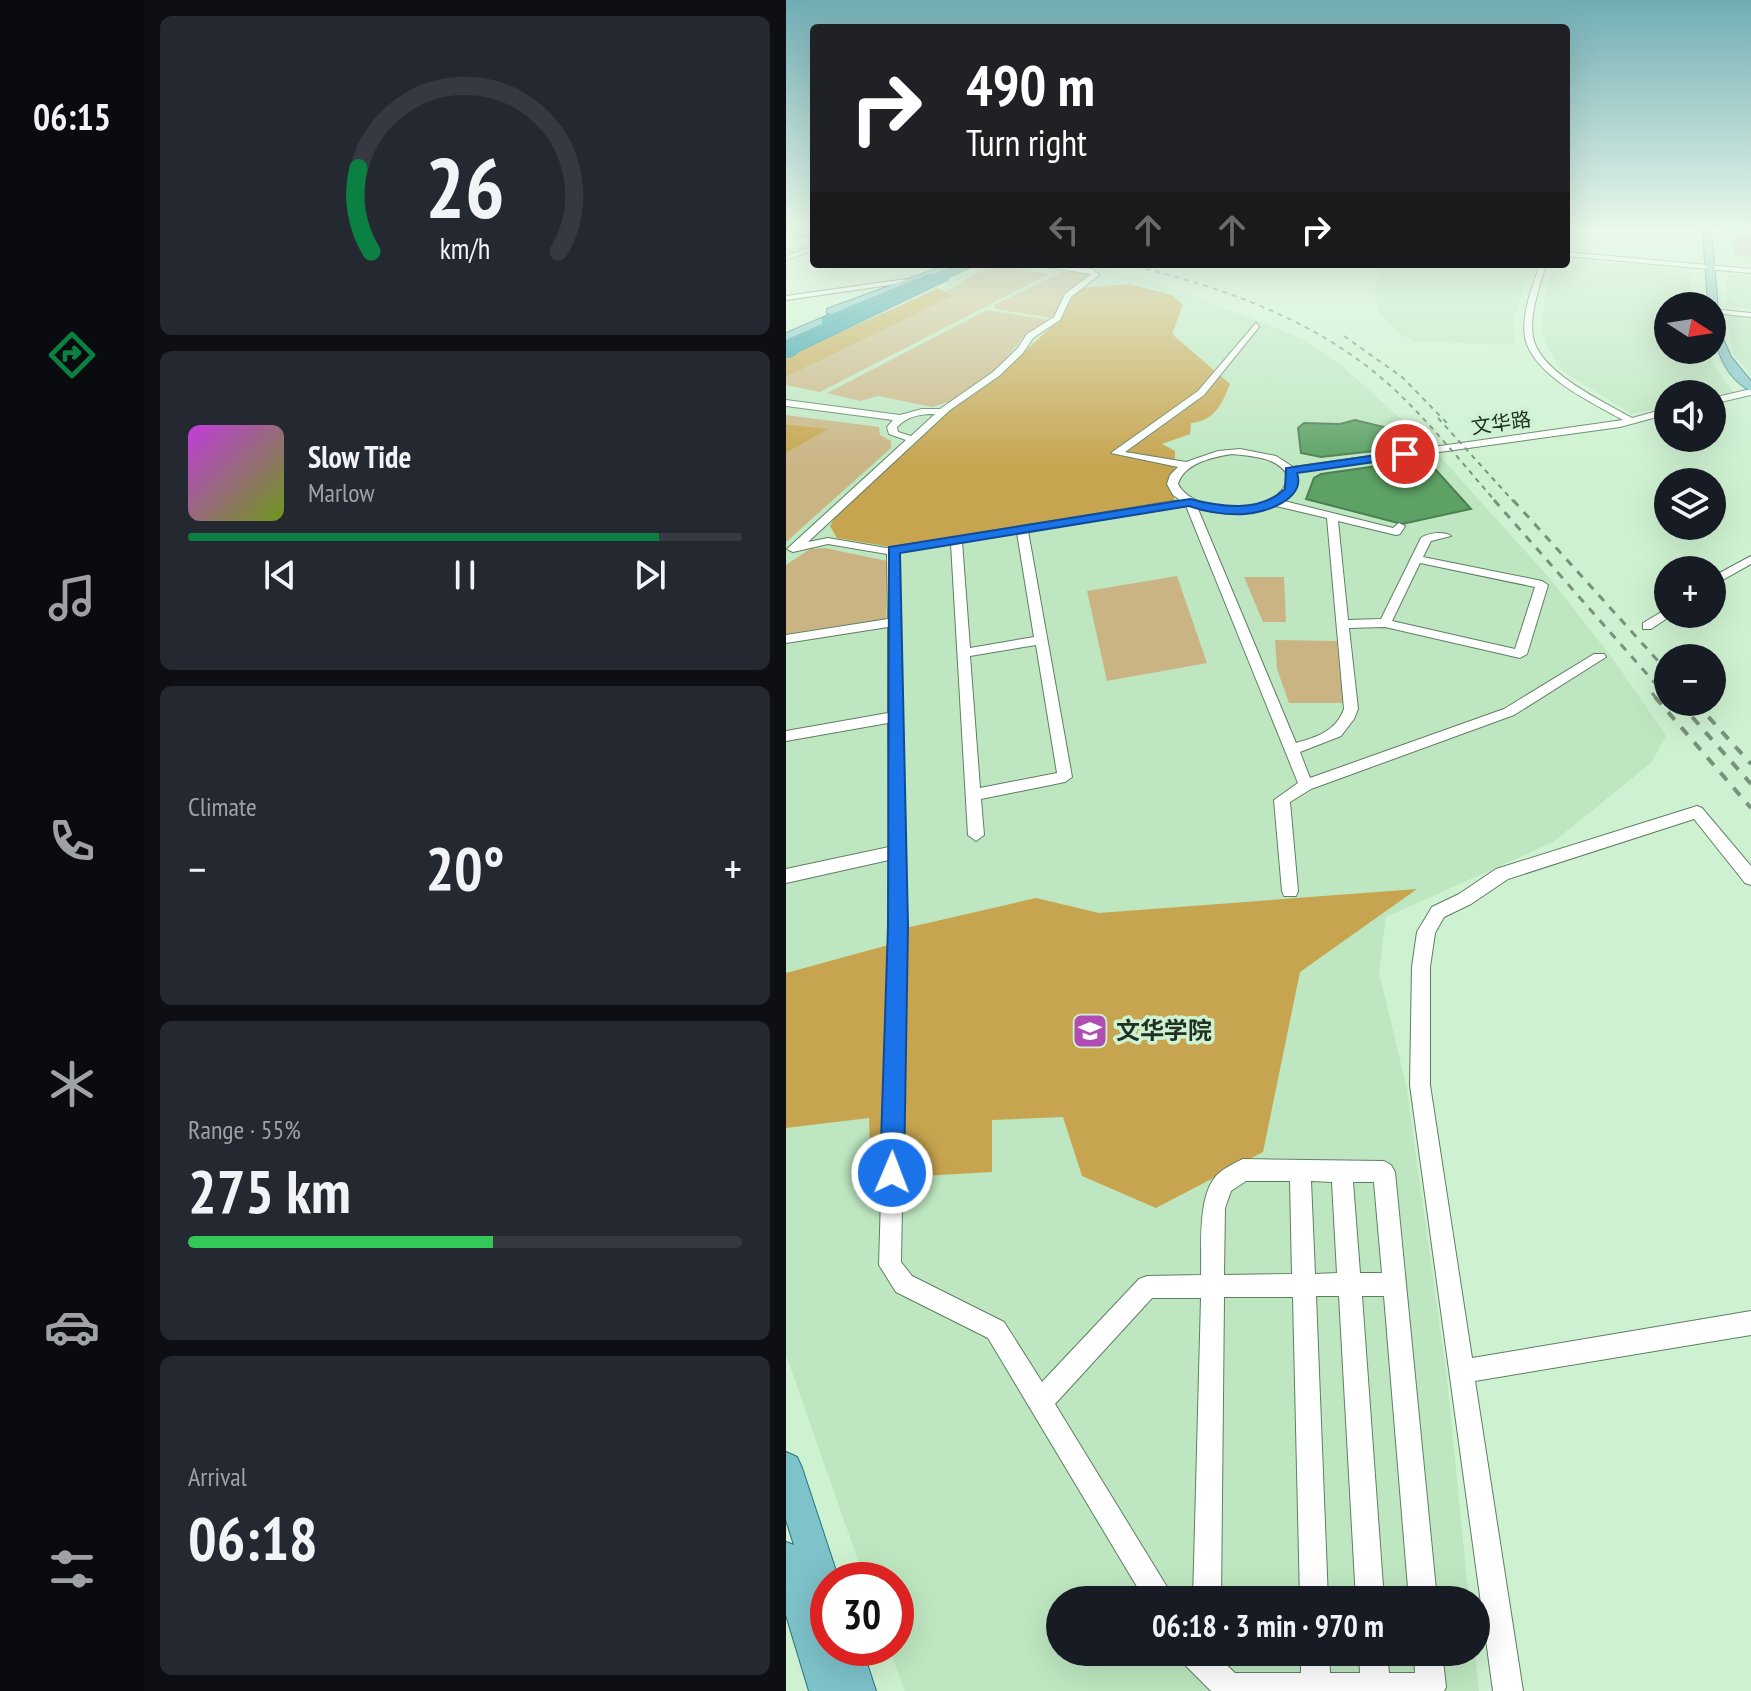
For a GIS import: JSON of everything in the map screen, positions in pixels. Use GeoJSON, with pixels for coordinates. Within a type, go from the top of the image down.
{"type":"FeatureCollection","features":[{"type":"Feature","properties":{"kind":"highway"},"geometry":{"type":"LineString","coordinates":[[786,343],[854,309]]}},
{"type":"Feature","properties":{"kind":"highway"},"geometry":{"type":"LineString","coordinates":[[786,343],[864,309]]}},
{"type":"Feature","properties":{"kind":"main road"},"geometry":{"type":"LineString","coordinates":[[786,343],[839,309]]}},
{"type":"Feature","properties":{"kind":"main road"},"geometry":{"type":"LineString","coordinates":[[786,343],[800,347],[884,309]]}},
{"type":"Feature","properties":{"kind":"main road"},"geometry":{"type":"LineString","coordinates":[[1726,358],[1749,394]]}},
{"type":"Feature","properties":{"kind":"main road"},"geometry":{"type":"LineString","coordinates":[[1722,364],[1749,394]]}},
{"type":"Feature","properties":{"kind":"main road"},"geometry":{"type":"LineString","coordinates":[[786,1468],[816,1562]]}},
{"type":"Feature","properties":{"kind":"main road"},"geometry":{"type":"LineString","coordinates":[[786,1559],[827,1691]]}},
{"type":"Feature","properties":{"kind":"main road"},"geometry":{"type":"LineString","coordinates":[[850,1666],[858,1691]]}},
{"type":"Feature","properties":{"kind":"street"},"geometry":{"type":"LineString","coordinates":[[790,553],[943,412],[996,374],[1020,351],[1030,336],[1057,318],[1062,309]]}},
{"type":"Feature","properties":{"kind":"street"},"geometry":{"type":"LineString","coordinates":[[1532,309],[1529,342],[1538,358],[1555,374],[1629,420]]}},
{"type":"Feature","properties":{"kind":"street"},"geometry":{"type":"LineString","coordinates":[[1726,312],[1751,315]]}},
{"type":"Feature","properties":{"kind":"street"},"geometry":{"type":"LineString","coordinates":[[1184,465],[1116,453],[1201,393],[1256,325]]}},
{"type":"Feature","properties":{"kind":"street"},"geometry":{"type":"LineString","coordinates":[[1726,398],[1749,394]]}},
{"type":"Feature","properties":{"kind":"street"},"geometry":{"type":"LineString","coordinates":[[786,403],[897,421]]}},
{"type":"Feature","properties":{"kind":"street"},"geometry":{"type":"LineString","coordinates":[[786,410],[897,421],[920,412],[943,412]]}},
{"type":"Feature","properties":{"kind":"street","name":"文华路"},"geometry":{"type":"LineString","coordinates":[[1290,470],[1654,414]]}},
{"type":"Feature","properties":{"kind":"street"},"geometry":{"type":"LineString","coordinates":[[897,421],[894,434],[913,439]]}},
{"type":"Feature","properties":{"kind":"street"},"geometry":{"type":"LineString","coordinates":[[1250,452],[1267,456],[1290,470],[1293,480],[1290,490],[1274,502],[1246,510],[1226,511],[1190,502],[1179,494],[1174,484],[1176,474],[1184,465],[1213,453],[1250,452]]}},
{"type":"Feature","properties":{"kind":"street"},"geometry":{"type":"LineString","coordinates":[[790,553],[828,541],[893,550],[1190,502]]}},
{"type":"Feature","properties":{"kind":"street"},"geometry":{"type":"LineString","coordinates":[[1190,502],[1306,785]]}},
{"type":"Feature","properties":{"kind":"street"},"geometry":{"type":"LineString","coordinates":[[1274,502],[1396,532],[1399,526]]}},
{"type":"Feature","properties":{"kind":"street"},"geometry":{"type":"LineString","coordinates":[[1291,750],[1336,734],[1347,724],[1351,709],[1332,516]]}},
{"type":"Feature","properties":{"kind":"street"},"geometry":{"type":"LineString","coordinates":[[821,524],[828,541]]}},
{"type":"Feature","properties":{"kind":"street"},"geometry":{"type":"LineString","coordinates":[[974,795],[1065,777],[1022,529]]}},
{"type":"Feature","properties":{"kind":"street"},"geometry":{"type":"LineString","coordinates":[[1385,623],[1427,538],[1445,536]]}},
{"type":"Feature","properties":{"kind":"street"},"geometry":{"type":"LineString","coordinates":[[956,540],[976,835]]}},
{"type":"Feature","properties":{"kind":"street"},"geometry":{"type":"LineString","coordinates":[[893,550],[897,852],[890,1265],[904,1284],[996,1330],[1152,1586]]}},
{"type":"Feature","properties":{"kind":"street"},"geometry":{"type":"LineString","coordinates":[[1343,624],[1385,623],[1520,654],[1542,585],[1417,559]]}},
{"type":"Feature","properties":{"kind":"street"},"geometry":{"type":"LineString","coordinates":[[1726,574],[1751,559]]}},
{"type":"Feature","properties":{"kind":"street"},"geometry":{"type":"LineString","coordinates":[[1647,626],[1654,621]]}},
{"type":"Feature","properties":{"kind":"street"},"geometry":{"type":"LineString","coordinates":[[786,639],[894,622]]}},
{"type":"Feature","properties":{"kind":"street"},"geometry":{"type":"LineString","coordinates":[[964,653],[1041,640]]}},
{"type":"Feature","properties":{"kind":"street"},"geometry":{"type":"LineString","coordinates":[[1290,891],[1282,800],[1306,785],[1509,712],[1599,657]]}},
{"type":"Feature","properties":{"kind":"street"},"geometry":{"type":"LineString","coordinates":[[786,736],[895,717]]}},
{"type":"Feature","properties":{"kind":"street"},"geometry":{"type":"LineString","coordinates":[[1508,1691],[1420,1085],[1421,967],[1426,932],[1438,912],[1465,899],[1502,874],[1697,812],[1751,878]]}},
{"type":"Feature","properties":{"kind":"street"},"geometry":{"type":"LineString","coordinates":[[786,876],[897,852]]}},
{"type":"Feature","properties":{"kind":"street"},"geometry":{"type":"LineString","coordinates":[[1207,1586],[1214,1208],[1223,1184],[1243,1170],[1384,1172],[1422,1586]]}},
{"type":"Feature","properties":{"kind":"street"},"geometry":{"type":"LineString","coordinates":[[1300,1171],[1314,1586]]}},
{"type":"Feature","properties":{"kind":"street"},"geometry":{"type":"LineString","coordinates":[[1342,1171],[1369,1586]]}},
{"type":"Feature","properties":{"kind":"street"},"geometry":{"type":"LineString","coordinates":[[1040,1402],[1147,1287],[1394,1284]]}},
{"type":"Feature","properties":{"kind":"street"},"geometry":{"type":"LineString","coordinates":[[1463,1371],[1751,1323]]}},
{"type":"Feature","properties":{"kind":"street"},"geometry":{"type":"LineString","coordinates":[[1209,1666],[1229,1688],[1431,1687],[1429,1666]]}},
{"type":"Feature","properties":{"kind":"street"},"geometry":{"type":"LineString","coordinates":[[1315,1666],[1316,1687]]}},
{"type":"Feature","properties":{"kind":"street"},"geometry":{"type":"LineString","coordinates":[[1374,1666],[1375,1687]]}},
{"type":"Feature","properties":{"kind":"shaded area"},"geometry":{"type":"Polygon","coordinates":[[[892,309],[926,309],[786,377],[786,357],[892,309]]]}},
{"type":"Feature","properties":{"kind":"shaded area","name":"文华学院"},"geometry":{"type":"Polygon","coordinates":[[[895,309],[1226,309],[1308,342],[1342,366],[1427,442],[1552,581],[1616,663],[1666,736],[1651,763],[1553,842],[1386,917],[1379,972],[1407,1089],[1447,1378],[1468,1586],[1046,1586],[1046,1666],[1476,1666],[1479,1691],[905,1691],[896,1666],[914,1666],[914,1562],[859,1562],[786,1355],[786,357],[895,309]]]}},
{"type":"Feature","properties":{"kind":"shaded area"},"geometry":{"type":"Polygon","coordinates":[[[923,309],[981,309],[820,392],[786,385],[786,377],[923,309]]]}},
{"type":"Feature","properties":{"kind":"shaded area"},"geometry":{"type":"Polygon","coordinates":[[[995,309],[1058,309],[1053,318],[995,309]]]}},
{"type":"Feature","properties":{"kind":"shaded area"},"geometry":{"type":"Polygon","coordinates":[[[1066,309],[1182,309],[1172,334],[1230,384],[1212,415],[1191,423],[1190,434],[1162,444],[1175,451],[1174,501],[891,547],[837,538],[830,526],[836,515],[949,410],[1000,374],[1059,320],[1066,309]]]}},
{"type":"Feature","properties":{"kind":"shaded area"},"geometry":{"type":"Polygon","coordinates":[[[1379,309],[1517,309],[1513,322],[1515,345],[1415,341],[1400,334],[1379,309]]]}},
{"type":"Feature","properties":{"kind":"shaded area"},"geometry":{"type":"Polygon","coordinates":[[[1543,309],[1654,309],[1654,364],[1713,364],[1725,380],[1654,380],[1654,410],[1631,414],[1560,369],[1542,335],[1543,309]]]}},
{"type":"Feature","properties":{"kind":"shaded area"},"geometry":{"type":"Polygon","coordinates":[[[987,310],[1049,320],[1025,335],[997,369],[954,400],[932,407],[878,396],[860,401],[827,393],[987,310]]]}},
{"type":"Feature","properties":{"kind":"shaded area"},"geometry":{"type":"Polygon","coordinates":[[[1726,315],[1751,318],[1751,376],[1733,353],[1726,315]]]}},
{"type":"Feature","properties":{"kind":"shaded area"},"geometry":{"type":"Polygon","coordinates":[[[1726,382],[1735,394],[1726,396],[1726,382]]]}},
{"type":"Feature","properties":{"kind":"shaded area"},"geometry":{"type":"Polygon","coordinates":[[[786,415],[879,427],[880,435],[891,441],[891,448],[786,542],[786,453],[827,429],[786,424],[786,415]]]}},
{"type":"Feature","properties":{"kind":"shaded area"},"geometry":{"type":"Polygon","coordinates":[[[1355,420],[1388,428],[1393,437],[1409,447],[1321,457],[1301,453],[1298,428],[1304,423],[1340,424],[1355,420]]]}},
{"type":"Feature","properties":{"kind":"shaded area"},"geometry":{"type":"Polygon","coordinates":[[[786,424],[828,429],[786,453],[786,424]]]}},
{"type":"Feature","properties":{"kind":"shaded area"},"geometry":{"type":"Polygon","coordinates":[[[1426,459],[1471,509],[1402,524],[1306,499],[1314,478],[1321,474],[1426,459]]]}},
{"type":"Feature","properties":{"kind":"shaded area"},"geometry":{"type":"Polygon","coordinates":[[[825,548],[887,561],[886,619],[786,634],[786,565],[810,549],[825,548]]]}},
{"type":"Feature","properties":{"kind":"shaded area"},"geometry":{"type":"Polygon","coordinates":[[[1177,576],[1207,663],[1107,681],[1087,591],[1177,576]]]}},
{"type":"Feature","properties":{"kind":"shaded area"},"geometry":{"type":"Polygon","coordinates":[[[1244,577],[1284,577],[1286,622],[1263,622],[1244,577]]]}},
{"type":"Feature","properties":{"kind":"shaded area"},"geometry":{"type":"Polygon","coordinates":[[[1275,640],[1337,641],[1343,703],[1289,703],[1277,669],[1275,640]]]}},
{"type":"Feature","properties":{"kind":"shaded area"},"geometry":{"type":"Polygon","coordinates":[[[1417,889],[1300,972],[1263,1152],[1156,1208],[1082,1176],[1063,1117],[992,1120],[992,1172],[871,1179],[869,1118],[786,1128],[786,973],[892,944],[906,928],[1036,898],[1099,913],[1417,889]]]}},
{"type":"Feature","properties":{"kind":"railway"},"geometry":{"type":"LineString","coordinates":[[1268,309],[1334,344],[1394,389],[1496,502]]}},
{"type":"Feature","properties":{"kind":"railway"},"geometry":{"type":"LineString","coordinates":[[1344,336],[1402,377],[1447,423]]}},
{"type":"Feature","properties":{"kind":"railway"},"geometry":{"type":"LineString","coordinates":[[1438,418],[1514,502]]}},
{"type":"Feature","properties":{"kind":"railway"},"geometry":{"type":"LineString","coordinates":[[1494,500],[1654,682]]}},
{"type":"Feature","properties":{"kind":"railway"},"geometry":{"type":"LineString","coordinates":[[1513,500],[1654,656]]}},
{"type":"Feature","properties":{"kind":"railway"},"geometry":{"type":"LineString","coordinates":[[1671,716],[1751,808]]}},
{"type":"Feature","properties":{"kind":"railway"},"geometry":{"type":"LineString","coordinates":[[1691,716],[1751,784]]}},
{"type":"Feature","properties":{"kind":"railway"},"geometry":{"type":"LineString","coordinates":[[1708,716],[1751,764]]}},
{"type":"Feature","properties":{"kind":"place","name":"文华学院"},"geometry":{"type":"Point","coordinates":[1090,1031]}},
{"type":"Feature","properties":{"kind":"route"},"geometry":{"type":"LineString","coordinates":[[892,1173],[898,926],[893,550],[1190,502],[1226,511],[1246,510],[1281,499],[1290,490],[1293,480],[1290,470],[1405,454]]}}]}
